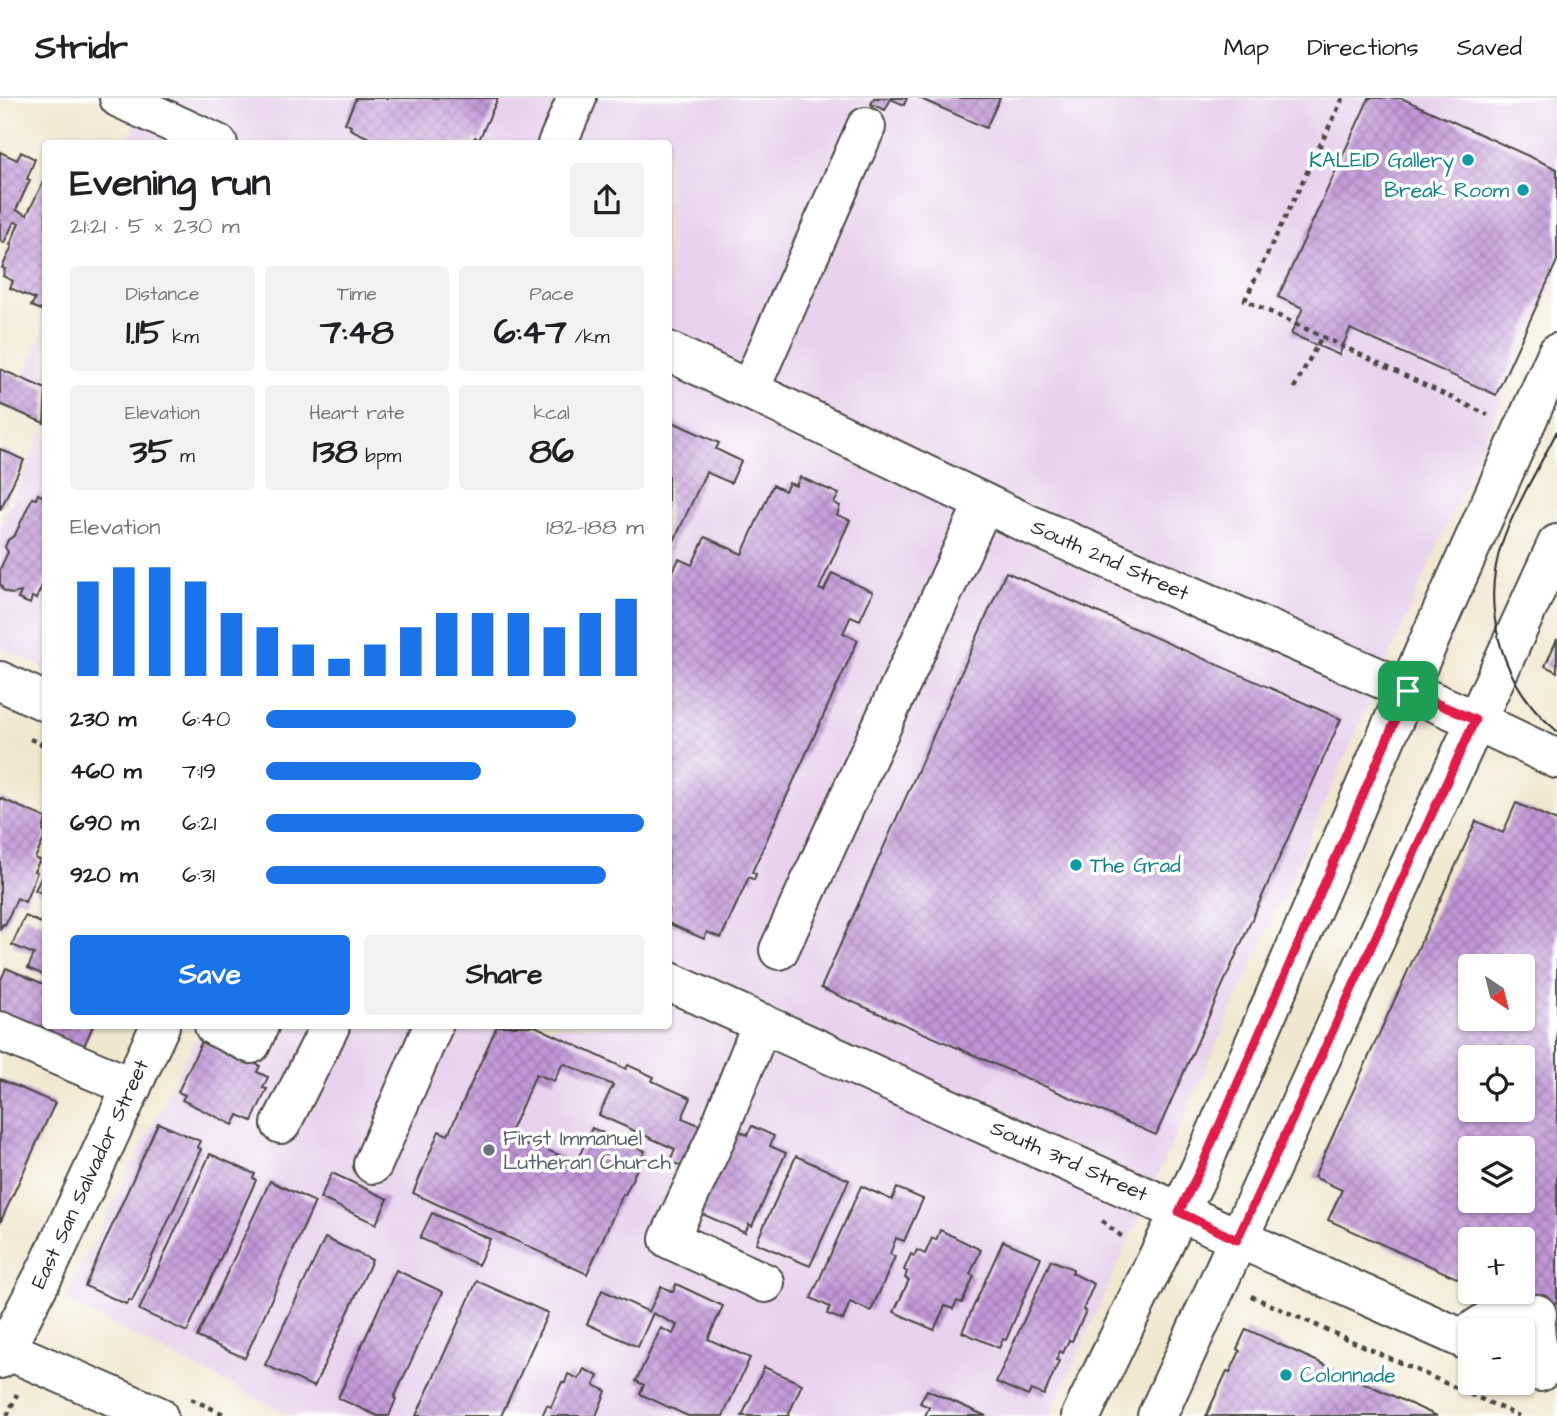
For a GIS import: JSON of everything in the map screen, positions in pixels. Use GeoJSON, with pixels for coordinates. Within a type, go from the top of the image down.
{"type":"FeatureCollection","features":[{"type":"Feature","properties":{"kind":"street"},"geometry":{"type":"LineString","coordinates":[[119,98],[209,140]]}},
{"type":"Feature","properties":{"kind":"street"},"geometry":{"type":"LineString","coordinates":[[559,140],[578,98]]}},
{"type":"Feature","properties":{"kind":"street"},"geometry":{"type":"LineString","coordinates":[[750,389],[866,127]]}},
{"type":"Feature","properties":{"kind":"street","name":"South 2nd Street"},"geometry":{"type":"LineString","coordinates":[[672,353],[1026,523],[1475,720],[1557,759]]}},
{"type":"Feature","properties":{"kind":"street"},"geometry":{"type":"LineString","coordinates":[[1081,1416],[1200,1170],[1557,353]]}},
{"type":"Feature","properties":{"kind":"street"},"geometry":{"type":"LineString","coordinates":[[779,950],[984,503]]}},
{"type":"Feature","properties":{"kind":"street"},"geometry":{"type":"LineString","coordinates":[[1157,1416],[1557,544]]}},
{"type":"Feature","properties":{"kind":"street"},"geometry":{"type":"LineString","coordinates":[[0,681],[42,700]]}},
{"type":"Feature","properties":{"kind":"street","name":"South 3rd Street"},"geometry":{"type":"LineString","coordinates":[[672,983],[1237,1240],[1458,1331]]}},
{"type":"Feature","properties":{"kind":"street"},"geometry":{"type":"LineString","coordinates":[[762,1023],[714,1142],[669,1239],[765,1283]]}},
{"type":"Feature","properties":{"kind":"street","name":"East San Salvador Street"},"geometry":{"type":"LineString","coordinates":[[1,1352],[49,1265],[159,1029]]}},
{"type":"Feature","properties":{"kind":"street"},"geometry":{"type":"LineString","coordinates":[[220,1029],[251,1044],[258,1029]]}},
{"type":"Feature","properties":{"kind":"street"},"geometry":{"type":"LineString","coordinates":[[281,1124],[328,1029]]}},
{"type":"Feature","properties":{"kind":"street"},"geometry":{"type":"LineString","coordinates":[[373,1164],[432,1029]]}},
{"type":"Feature","properties":{"kind":"street"},"geometry":{"type":"LineString","coordinates":[[0,1031],[132,1087]]}},
{"type":"Feature","properties":{"kind":"street"},"geometry":{"type":"LineString","coordinates":[[1493,1318],[1501,1312],[1523,1308],[1529,1318]]}},
{"type":"Feature","properties":{"kind":"street"},"geometry":{"type":"LineString","coordinates":[[1535,1328],[1540,1372]]}},
{"type":"Feature","properties":{"kind":"street"},"geometry":{"type":"LineString","coordinates":[[1,1352],[158,1416]]}},
{"type":"Feature","properties":{"kind":"path"},"geometry":{"type":"LineString","coordinates":[[1343,98],[1245,300],[1493,418]]}},
{"type":"Feature","properties":{"kind":"path"},"geometry":{"type":"LineString","coordinates":[[1294,388],[1322,336]]}},
{"type":"Feature","properties":{"kind":"path"},"geometry":{"type":"LineString","coordinates":[[1259,1300],[1518,1416]]}},
{"type":"Feature","properties":{"kind":"shaded area"},"geometry":{"type":"Polygon","coordinates":[[[150,98],[1557,98],[1557,273],[1338,774],[1050,1416],[291,1416],[64,1300],[200,1029],[672,1029],[672,140],[128,140],[150,98]]]}},
{"type":"Feature","properties":{"kind":"shaded area"},"geometry":{"type":"Polygon","coordinates":[[[42,334],[42,386],[23,377],[42,334]]]}},
{"type":"Feature","properties":{"kind":"shaded area"},"geometry":{"type":"Polygon","coordinates":[[[42,433],[42,667],[0,647],[0,527],[42,433]]]}},
{"type":"Feature","properties":{"kind":"building"},"geometry":{"type":"Polygon","coordinates":[[[356,98],[498,98],[479,140],[475,137],[474,140],[373,140],[350,129],[351,126],[345,123],[356,98]]]}},
{"type":"Feature","properties":{"kind":"building"},"geometry":{"type":"Polygon","coordinates":[[[874,98],[907,98],[904,105],[891,99],[885,110],[871,104],[874,98]]]}},
{"type":"Feature","properties":{"kind":"building"},"geometry":{"type":"Polygon","coordinates":[[[919,98],[1000,98],[986,128],[919,98]]]}},
{"type":"Feature","properties":{"kind":"building"},"geometry":{"type":"Polygon","coordinates":[[[1369,98],[1401,98],[1557,169],[1557,261],[1496,395],[1350,329],[1339,355],[1291,334],[1303,308],[1278,297],[1369,98]]]}},
{"type":"Feature","properties":{"kind":"building"},"geometry":{"type":"Polygon","coordinates":[[[0,152],[17,160],[21,152],[35,159],[27,179],[30,180],[16,210],[27,215],[42,184],[42,310],[31,306],[35,299],[10,288],[13,281],[3,276],[5,269],[2,268],[19,223],[14,222],[4,243],[0,241],[0,152]]]}},
{"type":"Feature","properties":{"kind":"building"},"geometry":{"type":"Polygon","coordinates":[[[0,369],[42,387],[42,422],[0,404],[0,369]]]}},
{"type":"Feature","properties":{"kind":"building"},"geometry":{"type":"Polygon","coordinates":[[[672,422],[719,443],[716,449],[741,461],[731,483],[706,472],[672,545],[672,422]]]}},
{"type":"Feature","properties":{"kind":"building"},"geometry":{"type":"Polygon","coordinates":[[[0,449],[24,460],[0,510],[0,449]]]}},
{"type":"Feature","properties":{"kind":"building"},"geometry":{"type":"Polygon","coordinates":[[[800,477],[839,494],[834,503],[840,506],[837,515],[850,520],[819,589],[824,591],[832,573],[873,592],[860,620],[851,616],[843,633],[858,640],[752,872],[756,874],[754,880],[749,877],[721,938],[707,932],[704,939],[672,925],[672,573],[679,559],[692,565],[705,537],[742,554],[773,485],[785,491],[789,483],[796,486],[800,477]]]}},
{"type":"Feature","properties":{"kind":"building"},"geometry":{"type":"Polygon","coordinates":[[[38,494],[42,496],[42,586],[36,599],[32,597],[30,604],[18,599],[21,592],[11,594],[3,590],[0,569],[8,552],[5,547],[8,540],[15,535],[32,498],[36,499],[38,494]]]}},
{"type":"Feature","properties":{"kind":"building","name":"The Grad"},"geometry":{"type":"Polygon","coordinates":[[[1006,572],[1341,719],[1156,1135],[821,988],[1006,572]]]}},
{"type":"Feature","properties":{"kind":"building"},"geometry":{"type":"Polygon","coordinates":[[[1557,639],[1557,672],[1545,666],[1557,639]]]}},
{"type":"Feature","properties":{"kind":"building"},"geometry":{"type":"Polygon","coordinates":[[[0,798],[42,816],[42,843],[35,858],[40,860],[34,871],[37,872],[25,902],[17,898],[0,930],[0,798]]]}},
{"type":"Feature","properties":{"kind":"building"},"geometry":{"type":"Polygon","coordinates":[[[1516,803],[1557,821],[1557,1300],[1548,1319],[1514,1304],[1535,1304],[1535,1227],[1458,1227],[1458,1279],[1328,1220],[1342,1190],[1314,1177],[1476,821],[1503,833],[1516,803]]]}},
{"type":"Feature","properties":{"kind":"building"},"geometry":{"type":"Polygon","coordinates":[[[42,876],[42,893],[35,890],[42,876]]]}},
{"type":"Feature","properties":{"kind":"building"},"geometry":{"type":"Polygon","coordinates":[[[25,916],[42,923],[42,974],[28,968],[34,954],[12,945],[25,916]]]}},
{"type":"Feature","properties":{"kind":"building"},"geometry":{"type":"Polygon","coordinates":[[[6,968],[42,983],[42,1029],[92,1029],[80,1055],[0,1020],[0,982],[6,968]]]}},
{"type":"Feature","properties":{"kind":"building","name":"First Immanuel Lutheran Church"},"geometry":{"type":"Polygon","coordinates":[[[496,1029],[541,1029],[626,1069],[628,1065],[654,1077],[652,1081],[691,1098],[682,1118],[709,1129],[691,1171],[670,1161],[675,1149],[599,1115],[613,1085],[565,1064],[554,1081],[536,1074],[508,1137],[528,1146],[530,1142],[576,1163],[592,1128],[645,1151],[587,1274],[413,1193],[439,1131],[448,1135],[496,1029]]]}},
{"type":"Feature","properties":{"kind":"building"},"geometry":{"type":"Polygon","coordinates":[[[203,1039],[260,1066],[257,1072],[268,1077],[263,1088],[267,1089],[252,1121],[238,1115],[233,1125],[182,1100],[185,1095],[178,1092],[203,1039]]]}},
{"type":"Feature","properties":{"kind":"building"},"geometry":{"type":"Polygon","coordinates":[[[0,1079],[55,1103],[0,1223],[0,1079]]]}},
{"type":"Feature","properties":{"kind":"building"},"geometry":{"type":"Polygon","coordinates":[[[158,1123],[200,1141],[197,1147],[201,1149],[132,1301],[129,1300],[126,1304],[85,1286],[158,1123]]]}},
{"type":"Feature","properties":{"kind":"building"},"geometry":{"type":"Polygon","coordinates":[[[752,1126],[774,1136],[770,1146],[786,1153],[752,1226],[749,1224],[745,1233],[700,1213],[733,1128],[747,1135],[752,1126]]]}},
{"type":"Feature","properties":{"kind":"building"},"geometry":{"type":"Polygon","coordinates":[[[210,1154],[255,1174],[253,1178],[256,1180],[187,1332],[139,1310],[210,1154]]]}},
{"type":"Feature","properties":{"kind":"building"},"geometry":{"type":"Polygon","coordinates":[[[796,1156],[849,1180],[810,1266],[756,1243],[796,1156]]]}},
{"type":"Feature","properties":{"kind":"building"},"geometry":{"type":"Polygon","coordinates":[[[332,1173],[388,1199],[376,1224],[320,1198],[332,1173]]]}},
{"type":"Feature","properties":{"kind":"building"},"geometry":{"type":"Polygon","coordinates":[[[270,1181],[315,1202],[245,1358],[197,1337],[270,1181]]]}},
{"type":"Feature","properties":{"kind":"building"},"geometry":{"type":"Polygon","coordinates":[[[861,1186],[892,1200],[897,1188],[923,1199],[904,1241],[896,1238],[890,1254],[895,1257],[871,1311],[850,1302],[843,1320],[827,1314],[830,1307],[811,1298],[861,1186]]]}},
{"type":"Feature","properties":{"kind":"building"},"geometry":{"type":"Polygon","coordinates":[[[432,1213],[490,1239],[478,1265],[420,1238],[432,1213]]]}},
{"type":"Feature","properties":{"kind":"building"},"geometry":{"type":"Polygon","coordinates":[[[940,1230],[981,1250],[970,1274],[974,1276],[962,1303],[957,1301],[953,1309],[945,1306],[934,1330],[894,1312],[909,1280],[905,1278],[907,1272],[904,1270],[911,1254],[914,1256],[917,1250],[925,1254],[932,1238],[936,1240],[940,1230]]]}},
{"type":"Feature","properties":{"kind":"building"},"geometry":{"type":"Polygon","coordinates":[[[325,1238],[372,1260],[314,1387],[265,1365],[325,1238]]]}},
{"type":"Feature","properties":{"kind":"building"},"geometry":{"type":"Polygon","coordinates":[[[1003,1241],[1041,1257],[1006,1340],[1003,1339],[999,1348],[962,1332],[1003,1241]]]}},
{"type":"Feature","properties":{"kind":"building"},"geometry":{"type":"Polygon","coordinates":[[[1051,1260],[1073,1269],[1072,1273],[1094,1284],[1083,1310],[1086,1311],[1072,1341],[1069,1340],[1063,1353],[1060,1351],[1056,1360],[1059,1361],[1044,1395],[1031,1390],[1028,1396],[996,1382],[1051,1260]]]}},
{"type":"Feature","properties":{"kind":"building"},"geometry":{"type":"Polygon","coordinates":[[[396,1270],[443,1292],[394,1398],[396,1399],[389,1416],[378,1416],[338,1398],[396,1270]]]}},
{"type":"Feature","properties":{"kind":"building"},"geometry":{"type":"Polygon","coordinates":[[[477,1281],[548,1313],[501,1416],[416,1416],[477,1281]]]}},
{"type":"Feature","properties":{"kind":"building"},"geometry":{"type":"Polygon","coordinates":[[[676,1284],[723,1306],[708,1339],[750,1358],[723,1416],[688,1416],[640,1394],[644,1385],[636,1381],[661,1328],[673,1334],[677,1325],[653,1313],[638,1347],[587,1324],[602,1290],[649,1312],[661,1286],[673,1292],[676,1284]]]}},
{"type":"Feature","properties":{"kind":"building","name":"Colonnade"},"geometry":{"type":"Polygon","coordinates":[[[1246,1329],[1437,1416],[1206,1416],[1227,1371],[1230,1372],[1240,1351],[1237,1349],[1246,1329]]]}},
{"type":"Feature","properties":{"kind":"building"},"geometry":{"type":"Polygon","coordinates":[[[764,1367],[802,1384],[788,1416],[742,1416],[764,1367]]]}},
{"type":"Feature","properties":{"kind":"building"},"geometry":{"type":"Polygon","coordinates":[[[584,1369],[598,1376],[594,1385],[606,1391],[596,1416],[542,1416],[547,1405],[551,1407],[568,1374],[579,1379],[584,1369]]]}},
{"type":"Feature","properties":{"kind":"building"},"geometry":{"type":"Polygon","coordinates":[[[927,1390],[986,1416],[925,1416],[929,1407],[920,1403],[927,1390]]]}},
{"type":"Feature","properties":{"kind":"tram line"},"geometry":{"type":"LineString","coordinates":[[1557,431],[1504,537],[1493,590],[1500,643],[1509,668],[1521,691],[1557,731]]}},
{"type":"Feature","properties":{"kind":"place","name":"KALEID Gallery"},"geometry":{"type":"Point","coordinates":[1468,160]}},
{"type":"Feature","properties":{"kind":"place","name":"Break Room"},"geometry":{"type":"Point","coordinates":[1523,190]}},
{"type":"Feature","properties":{"kind":"place","name":"The Grad"},"geometry":{"type":"Point","coordinates":[1076,865]}},
{"type":"Feature","properties":{"kind":"place","name":"First Immanuel Lutheran Church"},"geometry":{"type":"Point","coordinates":[489,1150]}},
{"type":"Feature","properties":{"kind":"place","name":"Colonnade"},"geometry":{"type":"Point","coordinates":[1286,1375]}},
{"type":"Feature","properties":{"kind":"route"},"geometry":{"type":"LineString","coordinates":[[1408,691],[1475,720],[1237,1240],[1179,1212],[1200,1170],[1408,691]]}}]}
